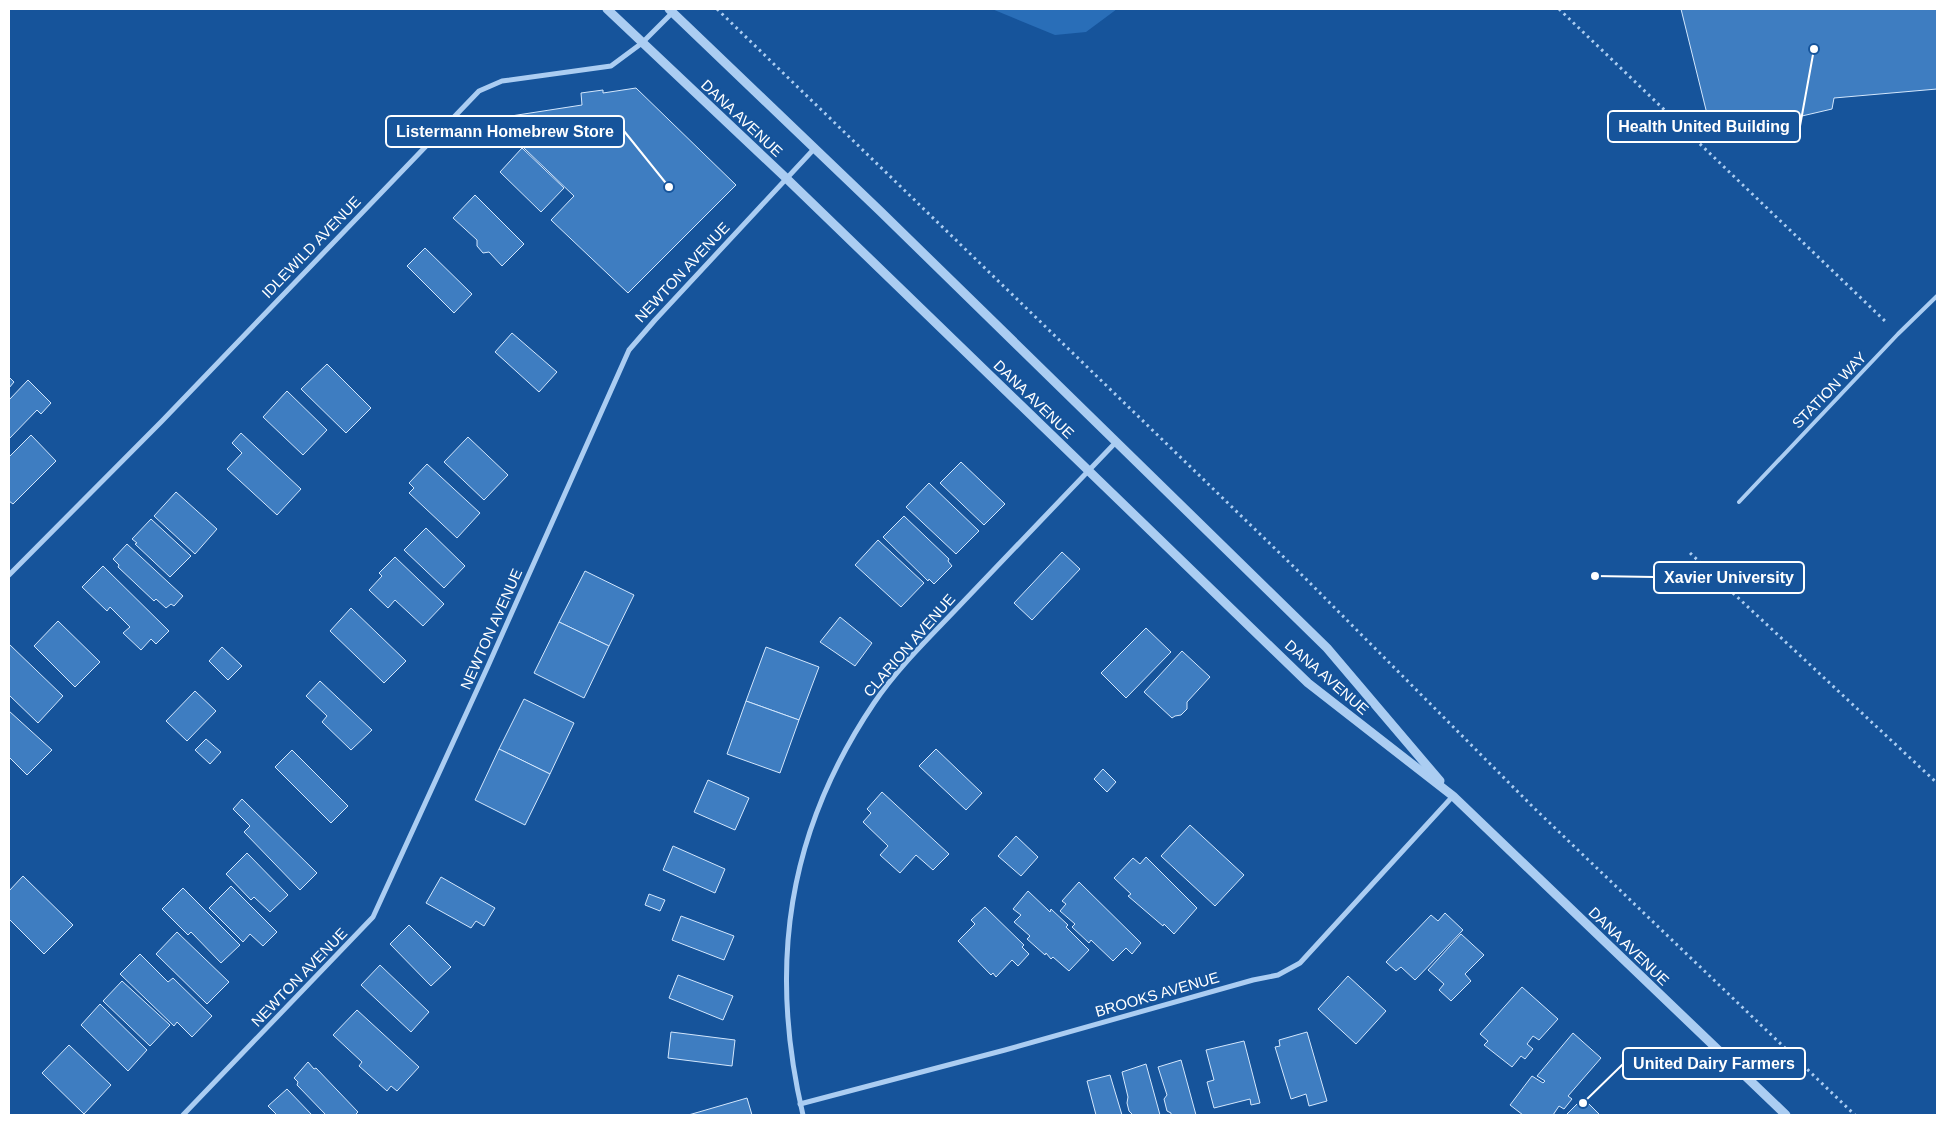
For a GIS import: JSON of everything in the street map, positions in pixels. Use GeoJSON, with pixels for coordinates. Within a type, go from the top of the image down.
{"type":"FeatureCollection","features":[{"type":"Feature","properties":{"kind":"street","name":"DANA AVENUE"},"geometry":{"type":"LineString","coordinates":[[606,9],[786,178],[1308,683],[1453,796]]}},
{"type":"Feature","properties":{"kind":"street","name":"DANA AVENUE"},"geometry":{"type":"LineString","coordinates":[[671,11],[1327,648],[1453,796],[1786,1115]]}},
{"type":"Feature","properties":{"kind":"street","name":"IDLEWILD AVENUE"},"geometry":{"type":"LineString","coordinates":[[9,575],[162,421],[479,91],[502,82],[611,66],[642,43],[671,11]]}},
{"type":"Feature","properties":{"kind":"street","name":"NEWTON AVENUE"},"geometry":{"type":"LineString","coordinates":[[183,1115],[373,917],[630,350],[655,320],[814,149]]}},
{"type":"Feature","properties":{"kind":"street","name":"CLARION AVENUE"},"geometry":{"type":"LineString","coordinates":[[803,1115],[788,1030],[785,992],[787,936],[796,881],[811,827],[838,762],[874,702],[910,658],[1116,442]]}},
{"type":"Feature","properties":{"kind":"street","name":"BROOKS AVENUE"},"geometry":{"type":"LineString","coordinates":[[800,1104],[1005,1050],[1253,980],[1278,975],[1300,963],[1453,796]]}},
{"type":"Feature","properties":{"kind":"lane","name":"STATION WAY"},"geometry":{"type":"LineString","coordinates":[[1739,502],[1898,334],[1937,296]]}},
{"type":"Feature","properties":{"kind":"path"},"geometry":{"type":"LineString","coordinates":[[718,9],[1294,567],[1533,807],[1855,1115]]}},
{"type":"Feature","properties":{"kind":"path"},"geometry":{"type":"LineString","coordinates":[[1559,9],[1885,321]]}},
{"type":"Feature","properties":{"kind":"path"},"geometry":{"type":"LineString","coordinates":[[1690,553],[1937,783]]}},
{"type":"Feature","properties":{"kind":"shaded area"},"geometry":{"type":"Polygon","coordinates":[[[992,9],[1117,9],[1086,32],[1055,35],[992,9]]]}},
{"type":"Feature","properties":{"kind":"building"},"geometry":{"type":"Polygon","coordinates":[[[1681,9],[1937,9],[1937,89],[1834,98],[1832,109],[1789,119],[1787,113],[1710,126],[1681,9]]]}},
{"type":"Feature","properties":{"kind":"building"},"geometry":{"type":"Polygon","coordinates":[[[636,88],[736,185],[628,293],[551,220],[574,196],[501,126],[511,116],[582,105],[581,93],[603,90],[603,93],[636,88]]]}},
{"type":"Feature","properties":{"kind":"building"},"geometry":{"type":"Polygon","coordinates":[[[522,148],[564,188],[541,212],[500,172],[522,148]]]}},
{"type":"Feature","properties":{"kind":"building"},"geometry":{"type":"Polygon","coordinates":[[[475,195],[524,244],[502,266],[489,252],[483,253],[477,246],[477,240],[453,218],[475,195]]]}},
{"type":"Feature","properties":{"kind":"building"},"geometry":{"type":"Polygon","coordinates":[[[425,248],[472,294],[454,313],[407,266],[425,248]]]}},
{"type":"Feature","properties":{"kind":"building"},"geometry":{"type":"Polygon","coordinates":[[[512,333],[557,372],[539,392],[495,352],[512,333]]]}},
{"type":"Feature","properties":{"kind":"building"},"geometry":{"type":"Polygon","coordinates":[[[327,364],[371,408],[346,433],[301,389],[327,364]]]}},
{"type":"Feature","properties":{"kind":"building"},"geometry":{"type":"Polygon","coordinates":[[[9,377],[14,382],[9,388],[9,377]]]}},
{"type":"Feature","properties":{"kind":"building"},"geometry":{"type":"Polygon","coordinates":[[[28,380],[51,403],[41,414],[37,410],[9,439],[9,400],[28,380]]]}},
{"type":"Feature","properties":{"kind":"building"},"geometry":{"type":"Polygon","coordinates":[[[287,391],[327,430],[303,455],[263,417],[287,391]]]}},
{"type":"Feature","properties":{"kind":"building"},"geometry":{"type":"Polygon","coordinates":[[[241,433],[301,489],[277,515],[227,469],[242,453],[232,443],[241,433]]]}},
{"type":"Feature","properties":{"kind":"building"},"geometry":{"type":"Polygon","coordinates":[[[31,435],[56,461],[13,504],[9,501],[9,457],[31,435]]]}},
{"type":"Feature","properties":{"kind":"building"},"geometry":{"type":"Polygon","coordinates":[[[468,437],[508,475],[484,500],[444,462],[468,437]]]}},
{"type":"Feature","properties":{"kind":"building"},"geometry":{"type":"Polygon","coordinates":[[[961,462],[1005,504],[984,525],[940,483],[961,462]]]}},
{"type":"Feature","properties":{"kind":"building"},"geometry":{"type":"Polygon","coordinates":[[[427,464],[480,513],[457,538],[409,493],[414,488],[409,483],[427,464]]]}},
{"type":"Feature","properties":{"kind":"building"},"geometry":{"type":"Polygon","coordinates":[[[929,483],[979,531],[956,554],[906,507],[929,483]]]}},
{"type":"Feature","properties":{"kind":"building"},"geometry":{"type":"Polygon","coordinates":[[[176,492],[217,529],[195,554],[154,516],[176,492]]]}},
{"type":"Feature","properties":{"kind":"building"},"geometry":{"type":"Polygon","coordinates":[[[904,516],[949,559],[948,561],[952,566],[934,584],[929,579],[928,581],[883,537],[904,516]]]}},
{"type":"Feature","properties":{"kind":"building"},"geometry":{"type":"Polygon","coordinates":[[[151,519],[191,556],[170,577],[132,539],[151,519]]]}},
{"type":"Feature","properties":{"kind":"building"},"geometry":{"type":"Polygon","coordinates":[[[426,528],[465,566],[444,588],[404,550],[426,528]]]}},
{"type":"Feature","properties":{"kind":"building"},"geometry":{"type":"Polygon","coordinates":[[[878,540],[924,583],[901,607],[855,565],[878,540]]]}},
{"type":"Feature","properties":{"kind":"building"},"geometry":{"type":"Polygon","coordinates":[[[127,544],[183,596],[174,606],[171,604],[166,608],[156,599],[154,601],[118,567],[119,565],[113,559],[127,544]]]}},
{"type":"Feature","properties":{"kind":"building"},"geometry":{"type":"Polygon","coordinates":[[[1062,552],[1080,569],[1032,620],[1014,603],[1062,552]]]}},
{"type":"Feature","properties":{"kind":"building"},"geometry":{"type":"Polygon","coordinates":[[[395,557],[444,604],[423,626],[395,600],[388,608],[369,590],[382,576],[379,573],[395,557]]]}},
{"type":"Feature","properties":{"kind":"building"},"geometry":{"type":"Polygon","coordinates":[[[103,566],[169,631],[156,644],[151,639],[141,650],[123,633],[130,627],[110,607],[107,611],[82,587],[103,566]]]}},
{"type":"Feature","properties":{"kind":"building"},"geometry":{"type":"Polygon","coordinates":[[[585,571],[634,595],[609,646],[559,622],[585,571]]]}},
{"type":"Feature","properties":{"kind":"building"},"geometry":{"type":"Polygon","coordinates":[[[351,608],[406,661],[384,683],[330,631],[351,608]]]}},
{"type":"Feature","properties":{"kind":"building"},"geometry":{"type":"Polygon","coordinates":[[[840,617],[872,643],[855,666],[820,642],[840,617]]]}},
{"type":"Feature","properties":{"kind":"building"},"geometry":{"type":"Polygon","coordinates":[[[58,621],[100,662],[75,687],[34,646],[58,621]]]}},
{"type":"Feature","properties":{"kind":"building"},"geometry":{"type":"Polygon","coordinates":[[[559,622],[609,646],[584,698],[534,673],[559,622]]]}},
{"type":"Feature","properties":{"kind":"building"},"geometry":{"type":"Polygon","coordinates":[[[1146,628],[1171,652],[1126,698],[1101,673],[1146,628]]]}},
{"type":"Feature","properties":{"kind":"building"},"geometry":{"type":"Polygon","coordinates":[[[9,644],[63,696],[38,723],[9,695],[9,644]]]}},
{"type":"Feature","properties":{"kind":"building"},"geometry":{"type":"Polygon","coordinates":[[[222,647],[242,666],[228,680],[209,661],[222,647]]]}},
{"type":"Feature","properties":{"kind":"building"},"geometry":{"type":"Polygon","coordinates":[[[766,647],[819,667],[799,720],[746,701],[766,647]]]}},
{"type":"Feature","properties":{"kind":"building"},"geometry":{"type":"Polygon","coordinates":[[[1182,651],[1210,677],[1187,702],[1187,709],[1181,715],[1172,718],[1144,692],[1182,651]]]}},
{"type":"Feature","properties":{"kind":"building"},"geometry":{"type":"Polygon","coordinates":[[[320,681],[372,730],[351,750],[322,722],[327,716],[306,696],[320,681]]]}},
{"type":"Feature","properties":{"kind":"building"},"geometry":{"type":"Polygon","coordinates":[[[195,691],[216,711],[187,741],[166,721],[195,691]]]}},
{"type":"Feature","properties":{"kind":"building"},"geometry":{"type":"Polygon","coordinates":[[[524,699],[574,723],[550,774],[499,749],[524,699]]]}},
{"type":"Feature","properties":{"kind":"building"},"geometry":{"type":"Polygon","coordinates":[[[746,701],[799,720],[780,773],[727,754],[746,701]]]}},
{"type":"Feature","properties":{"kind":"building"},"geometry":{"type":"Polygon","coordinates":[[[9,711],[52,750],[27,775],[9,757],[9,711]]]}},
{"type":"Feature","properties":{"kind":"building"},"geometry":{"type":"Polygon","coordinates":[[[206,739],[221,752],[210,764],[195,750],[206,739]]]}},
{"type":"Feature","properties":{"kind":"building"},"geometry":{"type":"Polygon","coordinates":[[[499,749],[550,774],[525,825],[475,800],[499,749]]]}},
{"type":"Feature","properties":{"kind":"building"},"geometry":{"type":"Polygon","coordinates":[[[936,749],[982,793],[966,810],[919,766],[936,749]]]}},
{"type":"Feature","properties":{"kind":"building"},"geometry":{"type":"Polygon","coordinates":[[[292,750],[348,806],[331,823],[275,767],[292,750]]]}},
{"type":"Feature","properties":{"kind":"building"},"geometry":{"type":"Polygon","coordinates":[[[1103,769],[1116,782],[1107,792],[1094,779],[1103,769]]]}},
{"type":"Feature","properties":{"kind":"building"},"geometry":{"type":"Polygon","coordinates":[[[708,780],[749,798],[735,830],[694,812],[708,780]]]}},
{"type":"Feature","properties":{"kind":"building"},"geometry":{"type":"Polygon","coordinates":[[[882,792],[949,854],[933,870],[916,855],[900,873],[880,855],[888,846],[863,822],[871,813],[867,809],[882,792]]]}},
{"type":"Feature","properties":{"kind":"building"},"geometry":{"type":"Polygon","coordinates":[[[242,799],[317,873],[300,890],[244,832],[250,826],[233,809],[242,799]]]}},
{"type":"Feature","properties":{"kind":"building"},"geometry":{"type":"Polygon","coordinates":[[[1190,825],[1244,875],[1215,906],[1161,856],[1190,825]]]}},
{"type":"Feature","properties":{"kind":"building"},"geometry":{"type":"Polygon","coordinates":[[[1016,836],[1038,857],[1021,876],[998,856],[1016,836]]]}},
{"type":"Feature","properties":{"kind":"building"},"geometry":{"type":"Polygon","coordinates":[[[673,846],[725,869],[715,893],[663,870],[673,846]]]}},
{"type":"Feature","properties":{"kind":"building"},"geometry":{"type":"Polygon","coordinates":[[[247,853],[288,895],[270,912],[254,897],[251,900],[226,874],[247,853]]]}},
{"type":"Feature","properties":{"kind":"building"},"geometry":{"type":"Polygon","coordinates":[[[1146,857],[1197,908],[1174,934],[1128,896],[1131,894],[1114,878],[1133,858],[1140,864],[1146,857]]]}},
{"type":"Feature","properties":{"kind":"building"},"geometry":{"type":"Polygon","coordinates":[[[23,876],[73,925],[44,954],[9,919],[9,891],[23,876]]]}},
{"type":"Feature","properties":{"kind":"building"},"geometry":{"type":"Polygon","coordinates":[[[441,877],[495,908],[484,926],[476,921],[471,928],[426,903],[441,877]]]}},
{"type":"Feature","properties":{"kind":"building"},"geometry":{"type":"Polygon","coordinates":[[[1079,882],[1141,943],[1132,954],[1126,948],[1113,961],[1091,940],[1089,943],[1072,927],[1075,924],[1060,911],[1066,904],[1062,901],[1079,882]]]}},
{"type":"Feature","properties":{"kind":"building"},"geometry":{"type":"Polygon","coordinates":[[[231,886],[277,932],[263,946],[250,934],[243,942],[209,908],[231,886]]]}},
{"type":"Feature","properties":{"kind":"building"},"geometry":{"type":"Polygon","coordinates":[[[183,888],[240,945],[221,963],[191,932],[188,935],[162,909],[183,888]]]}},
{"type":"Feature","properties":{"kind":"building"},"geometry":{"type":"Polygon","coordinates":[[[1028,891],[1050,912],[1051,909],[1068,925],[1066,927],[1089,950],[1069,971],[1053,957],[1051,959],[1046,953],[1045,955],[1027,939],[1030,936],[1014,922],[1021,915],[1013,909],[1028,891]]]}},
{"type":"Feature","properties":{"kind":"building"},"geometry":{"type":"Polygon","coordinates":[[[649,894],[665,900],[660,911],[645,905],[649,894]]]}},
{"type":"Feature","properties":{"kind":"building"},"geometry":{"type":"Polygon","coordinates":[[[985,907],[1024,945],[1022,947],[1029,954],[1018,966],[1012,960],[996,977],[993,973],[991,975],[958,941],[975,924],[971,920],[985,907]]]}},
{"type":"Feature","properties":{"kind":"building"},"geometry":{"type":"Polygon","coordinates":[[[1445,913],[1463,930],[1415,980],[1401,967],[1396,971],[1386,962],[1431,915],[1438,921],[1445,913]]]}},
{"type":"Feature","properties":{"kind":"building"},"geometry":{"type":"Polygon","coordinates":[[[681,916],[734,936],[724,960],[672,940],[681,916]]]}},
{"type":"Feature","properties":{"kind":"building"},"geometry":{"type":"Polygon","coordinates":[[[409,925],[451,967],[431,986],[390,944],[409,925]]]}},
{"type":"Feature","properties":{"kind":"building"},"geometry":{"type":"Polygon","coordinates":[[[177,932],[229,982],[207,1004],[156,954],[177,932]]]}},
{"type":"Feature","properties":{"kind":"building"},"geometry":{"type":"Polygon","coordinates":[[[1461,934],[1484,955],[1465,974],[1471,981],[1451,1001],[1439,990],[1444,984],[1428,970],[1461,934]]]}},
{"type":"Feature","properties":{"kind":"building"},"geometry":{"type":"Polygon","coordinates":[[[140,954],[168,982],[173,978],[212,1016],[192,1037],[177,1022],[174,1026],[120,974],[140,954]]]}},
{"type":"Feature","properties":{"kind":"building"},"geometry":{"type":"Polygon","coordinates":[[[380,965],[429,1012],[411,1032],[361,985],[380,965]]]}},
{"type":"Feature","properties":{"kind":"building"},"geometry":{"type":"Polygon","coordinates":[[[678,975],[733,996],[723,1020],[669,998],[678,975]]]}},
{"type":"Feature","properties":{"kind":"building"},"geometry":{"type":"Polygon","coordinates":[[[1348,976],[1386,1011],[1356,1044],[1318,1009],[1348,976]]]}},
{"type":"Feature","properties":{"kind":"building"},"geometry":{"type":"Polygon","coordinates":[[[122,981],[170,1025],[150,1046],[103,1001],[122,981]]]}},
{"type":"Feature","properties":{"kind":"building"},"geometry":{"type":"Polygon","coordinates":[[[1522,987],[1558,1019],[1539,1040],[1533,1036],[1527,1044],[1533,1049],[1525,1059],[1521,1056],[1512,1067],[1484,1045],[1488,1041],[1480,1034],[1522,987]]]}},
{"type":"Feature","properties":{"kind":"building"},"geometry":{"type":"Polygon","coordinates":[[[100,1004],[147,1050],[128,1071],[81,1025],[100,1004]]]}},
{"type":"Feature","properties":{"kind":"building"},"geometry":{"type":"Polygon","coordinates":[[[357,1010],[419,1067],[397,1091],[391,1086],[387,1091],[359,1066],[362,1062],[333,1035],[357,1010]]]}},
{"type":"Feature","properties":{"kind":"building"},"geometry":{"type":"Polygon","coordinates":[[[671,1032],[735,1040],[732,1066],[668,1058],[671,1032]]]}},
{"type":"Feature","properties":{"kind":"building"},"geometry":{"type":"Polygon","coordinates":[[[1307,1032],[1327,1101],[1309,1106],[1306,1094],[1291,1099],[1275,1047],[1280,1046],[1279,1040],[1307,1032]]]}},
{"type":"Feature","properties":{"kind":"building"},"geometry":{"type":"Polygon","coordinates":[[[1573,1033],[1601,1058],[1568,1096],[1572,1099],[1564,1109],[1559,1106],[1553,1115],[1523,1115],[1510,1105],[1532,1076],[1543,1083],[1545,1081],[1537,1076],[1573,1033]]]}},
{"type":"Feature","properties":{"kind":"building"},"geometry":{"type":"Polygon","coordinates":[[[1244,1041],[1260,1103],[1251,1105],[1250,1099],[1214,1108],[1207,1082],[1214,1080],[1206,1050],[1244,1041]]]}},
{"type":"Feature","properties":{"kind":"building"},"geometry":{"type":"Polygon","coordinates":[[[69,1045],[111,1085],[84,1114],[42,1073],[69,1045]]]}},
{"type":"Feature","properties":{"kind":"building"},"geometry":{"type":"Polygon","coordinates":[[[1181,1060],[1196,1115],[1171,1115],[1167,1111],[1164,1099],[1167,1095],[1158,1067],[1181,1060]]]}},
{"type":"Feature","properties":{"kind":"building"},"geometry":{"type":"Polygon","coordinates":[[[308,1062],[358,1112],[355,1115],[326,1115],[297,1085],[298,1082],[294,1078],[308,1062]]]}},
{"type":"Feature","properties":{"kind":"building"},"geometry":{"type":"Polygon","coordinates":[[[1146,1064],[1160,1115],[1133,1115],[1129,1111],[1122,1072],[1146,1064]]]}},
{"type":"Feature","properties":{"kind":"building"},"geometry":{"type":"Polygon","coordinates":[[[1110,1075],[1122,1115],[1096,1115],[1087,1081],[1110,1075]]]}},
{"type":"Feature","properties":{"kind":"building"},"geometry":{"type":"Polygon","coordinates":[[[287,1089],[312,1115],[277,1115],[268,1106],[287,1089]]]}},
{"type":"Feature","properties":{"kind":"building"},"geometry":{"type":"Polygon","coordinates":[[[747,1098],[752,1115],[688,1115],[692,1114],[747,1098]]]}},
{"type":"Feature","properties":{"kind":"building"},"geometry":{"type":"Polygon","coordinates":[[[1583,1098],[1600,1115],[1566,1115],[1583,1098]]]}},
{"type":"Feature","properties":{"kind":"place","name":"Health United Building"},"geometry":{"type":"Point","coordinates":[1814,49]}},
{"type":"Feature","properties":{"kind":"place","name":"Listermann Homebrew Store"},"geometry":{"type":"Point","coordinates":[669,187]}},
{"type":"Feature","properties":{"kind":"place","name":"Xavier University"},"geometry":{"type":"Point","coordinates":[1595,576]}},
{"type":"Feature","properties":{"kind":"place","name":"United Dairy Farmers"},"geometry":{"type":"Point","coordinates":[1583,1103]}}]}
